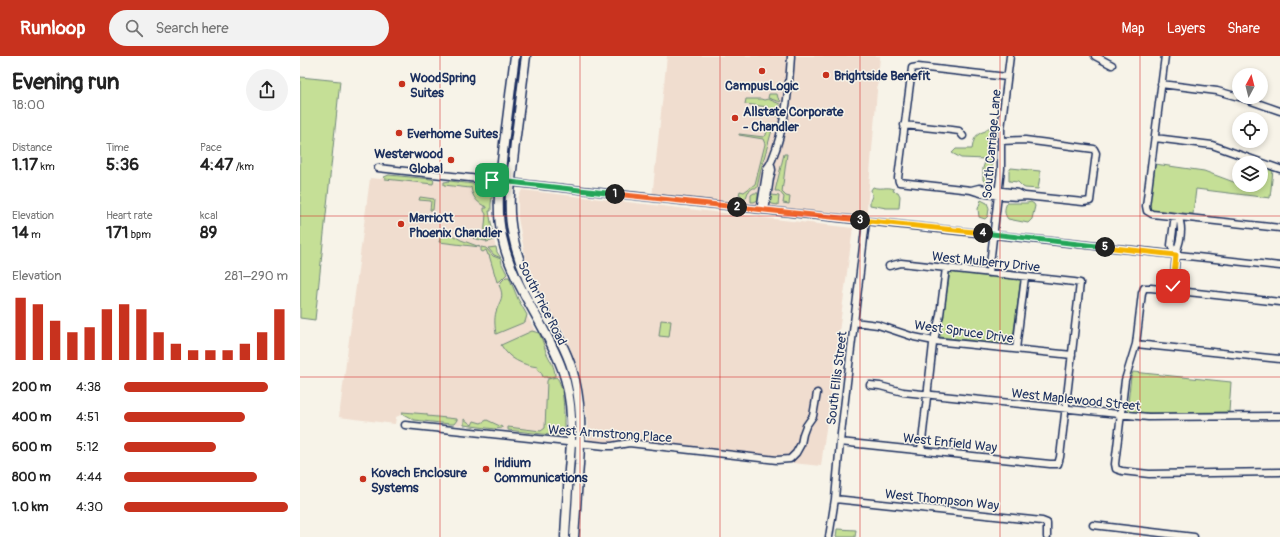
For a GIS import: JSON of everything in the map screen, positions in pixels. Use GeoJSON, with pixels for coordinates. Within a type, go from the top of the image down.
{"type":"FeatureCollection","features":[{"type":"Feature","properties":{"kind":"main road","name":"South Price Road"},"geometry":{"type":"LineString","coordinates":[[526,56],[510,182],[510,221],[516,250],[527,280],[547,316],[572,368],[579,402],[581,418],[574,537]]}},
{"type":"Feature","properties":{"kind":"main road","name":"South Price Road"},"geometry":{"type":"LineString","coordinates":[[514,60],[498,206],[501,236],[510,265],[517,281],[556,353],[567,386],[571,418],[571,443],[565,537]]}},
{"type":"Feature","properties":{"kind":"main road"},"geometry":{"type":"LineString","coordinates":[[514,60],[518,69],[517,78],[522,90]]}},
{"type":"Feature","properties":{"kind":"main road"},"geometry":{"type":"LineString","coordinates":[[517,281],[540,314],[542,316],[547,316]]}},
{"type":"Feature","properties":{"kind":"main road"},"geometry":{"type":"LineString","coordinates":[[539,322],[545,323],[556,343],[566,355]]}},
{"type":"Feature","properties":{"kind":"street"},"geometry":{"type":"LineString","coordinates":[[763,210],[766,205],[772,170],[771,165],[786,112],[791,56]]}},
{"type":"Feature","properties":{"kind":"street","name":"South Carriage Lane"},"geometry":{"type":"LineString","coordinates":[[989,273],[1001,169],[1001,129],[1010,56]]}},
{"type":"Feature","properties":{"kind":"street"},"geometry":{"type":"LineString","coordinates":[[1095,56],[1112,65]]}},
{"type":"Feature","properties":{"kind":"street"},"geometry":{"type":"LineString","coordinates":[[1165,56],[1146,206],[1147,211],[1152,214],[1280,228]]}},
{"type":"Feature","properties":{"kind":"street"},"geometry":{"type":"LineString","coordinates":[[1001,141],[1024,140],[1094,149],[1096,153],[1090,201],[1083,202],[1025,196],[1018,193],[998,193],[979,188],[971,190],[899,182],[898,178],[904,125],[912,68],[918,67],[1007,77]]}},
{"type":"Feature","properties":{"kind":"street"},"geometry":{"type":"LineString","coordinates":[[1161,84],[1217,91],[1232,95]]}},
{"type":"Feature","properties":{"kind":"street"},"geometry":{"type":"LineString","coordinates":[[1260,104],[1280,111]]}},
{"type":"Feature","properties":{"kind":"street"},"geometry":{"type":"LineString","coordinates":[[904,125],[958,131],[963,136]]}},
{"type":"Feature","properties":{"kind":"street"},"geometry":{"type":"LineString","coordinates":[[1155,138],[1212,145],[1280,169]]}},
{"type":"Feature","properties":{"kind":"street"},"geometry":{"type":"LineString","coordinates":[[378,168],[1280,266]]}},
{"type":"Feature","properties":{"kind":"street"},"geometry":{"type":"LineString","coordinates":[[1173,290],[1176,255],[1171,245],[1174,222],[1178,217]]}},
{"type":"Feature","properties":{"kind":"street","name":"South Ellis Street"},"geometry":{"type":"LineString","coordinates":[[829,537],[835,499],[840,442],[866,221]]}},
{"type":"Feature","properties":{"kind":"street","name":"West Mulberry Drive"},"geometry":{"type":"LineString","coordinates":[[889,266],[901,263],[1080,283],[1072,355]]}},
{"type":"Feature","properties":{"kind":"street"},"geometry":{"type":"LineString","coordinates":[[921,450],[934,341],[940,315],[946,268]]}},
{"type":"Feature","properties":{"kind":"street"},"geometry":{"type":"LineString","coordinates":[[1016,349],[1025,277]]}},
{"type":"Feature","properties":{"kind":"street"},"geometry":{"type":"LineString","coordinates":[[1280,302],[1144,288],[1142,293],[1136,344],[1125,380],[1115,464],[1116,470],[1150,474],[1280,472]]}},
{"type":"Feature","properties":{"kind":"street","name":"West Spruce Drive"},"geometry":{"type":"LineString","coordinates":[[854,322],[878,325],[914,337],[934,341],[1072,355]]}},
{"type":"Feature","properties":{"kind":"street"},"geometry":{"type":"LineString","coordinates":[[1136,344],[1280,359]]}},
{"type":"Feature","properties":{"kind":"street"},"geometry":{"type":"LineString","coordinates":[[1065,409],[1072,355]]}},
{"type":"Feature","properties":{"kind":"street","name":"West Maplewood Street"},"geometry":{"type":"LineString","coordinates":[[870,385],[903,392],[1121,415],[1148,417],[1280,416]]}},
{"type":"Feature","properties":{"kind":"street","name":"West Armstrong Place"},"geometry":{"type":"LineString","coordinates":[[405,424],[580,444],[612,446],[629,443],[777,460],[790,459],[801,444],[806,426],[813,416],[817,393]]}},
{"type":"Feature","properties":{"kind":"street","name":"West Enfield Way"},"geometry":{"type":"LineString","coordinates":[[840,442],[1058,464],[1065,409]]}},
{"type":"Feature","properties":{"kind":"street","name":"West Thompson Way"},"geometry":{"type":"LineString","coordinates":[[835,499],[1042,521],[1047,523],[1047,537]]}},
{"type":"Feature","properties":{"kind":"street"},"geometry":{"type":"LineString","coordinates":[[1093,525],[1194,537]]}},
{"type":"Feature","properties":{"kind":"shaded area"},"geometry":{"type":"Polygon","coordinates":[[[667,56],[880,56],[866,221],[652,198],[667,56]]]}},
{"type":"Feature","properties":{"kind":"shaded area"},"geometry":{"type":"Polygon","coordinates":[[[389,175],[489,186],[493,191],[491,211],[489,211],[497,252],[518,299],[536,332],[539,333],[544,342],[547,353],[554,366],[556,375],[561,385],[564,431],[559,436],[414,420],[403,414],[396,417],[395,424],[339,417],[370,178],[380,179],[389,175]]]}},
{"type":"Feature","properties":{"kind":"shaded area"},"geometry":{"type":"Polygon","coordinates":[[[522,190],[853,228],[821,466],[588,441],[588,422],[579,372],[566,336],[546,305],[526,261],[518,218],[518,198],[522,190]]]}},
{"type":"Feature","properties":{"kind":"green space"},"geometry":{"type":"Polygon","coordinates":[[[300,77],[340,81],[315,320],[300,318],[300,77]]]}},
{"type":"Feature","properties":{"kind":"green space"},"geometry":{"type":"Polygon","coordinates":[[[769,94],[777,94],[781,101],[768,98],[769,94]]]}},
{"type":"Feature","properties":{"kind":"green space"},"geometry":{"type":"Polygon","coordinates":[[[746,99],[768,99],[780,104],[778,116],[769,115],[768,107],[745,104],[746,99]]]}},
{"type":"Feature","properties":{"kind":"green space"},"geometry":{"type":"Polygon","coordinates":[[[989,127],[994,129],[992,135],[991,155],[993,178],[989,183],[986,183],[983,180],[983,168],[986,159],[961,158],[952,153],[956,149],[972,149],[976,136],[989,127]]]}},
{"type":"Feature","properties":{"kind":"green space"},"geometry":{"type":"Polygon","coordinates":[[[767,129],[772,130],[757,188],[753,188],[748,192],[746,198],[741,198],[741,195],[739,195],[740,191],[744,192],[755,184],[765,144],[763,139],[739,134],[764,137],[767,129]]]}},
{"type":"Feature","properties":{"kind":"green space"},"geometry":{"type":"Polygon","coordinates":[[[784,154],[787,154],[782,192],[786,196],[790,197],[789,204],[783,203],[784,197],[779,191],[775,191],[784,154]]]}},
{"type":"Feature","properties":{"kind":"green space"},"geometry":{"type":"Polygon","coordinates":[[[1155,164],[1204,171],[1232,181],[1232,192],[1268,192],[1268,168],[1273,170],[1270,198],[1196,189],[1193,214],[1149,210],[1155,164]]]}},
{"type":"Feature","properties":{"kind":"green space"},"geometry":{"type":"Polygon","coordinates":[[[1011,168],[1040,171],[1038,189],[1025,188],[1018,182],[1009,181],[1009,171],[1011,168]]]}},
{"type":"Feature","properties":{"kind":"green space"},"geometry":{"type":"Polygon","coordinates":[[[389,175],[434,180],[433,184],[385,179],[384,177],[389,175]]]}},
{"type":"Feature","properties":{"kind":"green space"},"geometry":{"type":"Polygon","coordinates":[[[450,181],[489,186],[493,191],[491,211],[489,211],[492,228],[485,241],[473,238],[478,238],[479,236],[484,237],[486,214],[484,208],[487,207],[476,200],[471,187],[444,185],[444,182],[450,181]]]}},
{"type":"Feature","properties":{"kind":"green space"},"geometry":{"type":"Polygon","coordinates":[[[873,187],[891,188],[894,189],[893,191],[898,192],[900,196],[899,208],[886,208],[870,205],[872,196],[871,190],[873,187]]]}},
{"type":"Feature","properties":{"kind":"green space"},"geometry":{"type":"Polygon","coordinates":[[[758,193],[758,200],[751,202],[751,195],[758,193]]]}},
{"type":"Feature","properties":{"kind":"green space"},"geometry":{"type":"Polygon","coordinates":[[[772,195],[779,196],[778,205],[772,204],[770,201],[772,195]]]}},
{"type":"Feature","properties":{"kind":"green space"},"geometry":{"type":"Polygon","coordinates":[[[420,197],[434,199],[433,210],[430,210],[431,201],[419,200],[420,197]]]}},
{"type":"Feature","properties":{"kind":"green space"},"geometry":{"type":"Polygon","coordinates":[[[981,200],[987,203],[989,208],[988,216],[985,219],[979,217],[978,209],[981,200]]]}},
{"type":"Feature","properties":{"kind":"green space"},"geometry":{"type":"Polygon","coordinates":[[[1031,202],[1035,206],[1032,219],[1028,223],[1008,219],[1005,211],[1007,203],[1031,202]]]}},
{"type":"Feature","properties":{"kind":"green space"},"geometry":{"type":"Polygon","coordinates":[[[492,229],[494,240],[486,242],[488,234],[492,229]]]}},
{"type":"Feature","properties":{"kind":"green space"},"geometry":{"type":"Polygon","coordinates":[[[443,232],[449,233],[461,240],[480,247],[439,242],[443,232]]]}},
{"type":"Feature","properties":{"kind":"green space"},"geometry":{"type":"Polygon","coordinates":[[[481,247],[486,248],[493,256],[501,259],[507,274],[500,281],[497,282],[489,255],[486,250],[483,252],[481,251],[481,247]]]}},
{"type":"Feature","properties":{"kind":"green space"},"geometry":{"type":"Polygon","coordinates":[[[496,247],[501,258],[494,255],[488,248],[496,247]]]}},
{"type":"Feature","properties":{"kind":"green space"},"geometry":{"type":"Polygon","coordinates":[[[950,272],[1021,279],[1012,345],[940,337],[950,272]]]}},
{"type":"Feature","properties":{"kind":"green space"},"geometry":{"type":"Polygon","coordinates":[[[506,277],[509,277],[518,299],[527,315],[525,322],[496,334],[495,315],[502,296],[499,285],[506,277]]]}},
{"type":"Feature","properties":{"kind":"green space"},"geometry":{"type":"Polygon","coordinates":[[[661,320],[671,321],[669,337],[659,336],[661,320]]]}},
{"type":"Feature","properties":{"kind":"green space"},"geometry":{"type":"Polygon","coordinates":[[[532,331],[539,333],[553,367],[555,376],[547,378],[543,377],[541,372],[537,369],[538,367],[521,363],[512,358],[501,345],[532,331]]]}},
{"type":"Feature","properties":{"kind":"green space"},"geometry":{"type":"Polygon","coordinates":[[[1133,372],[1231,382],[1229,412],[1150,413],[1127,411],[1131,377],[1133,372]]]}},
{"type":"Feature","properties":{"kind":"green space"},"geometry":{"type":"Polygon","coordinates":[[[556,377],[561,387],[564,410],[564,431],[559,436],[508,430],[508,427],[541,431],[545,428],[547,381],[548,379],[556,377]]]}},
{"type":"Feature","properties":{"kind":"green space"},"geometry":{"type":"Polygon","coordinates":[[[402,412],[427,414],[427,416],[457,420],[454,424],[450,424],[414,420],[402,412]]]}},
{"type":"Feature","properties":{"kind":"green space"},"geometry":{"type":"Polygon","coordinates":[[[464,419],[472,425],[474,421],[481,423],[487,420],[502,428],[495,429],[464,425],[464,419]]]}},
{"type":"Feature","properties":{"kind":"green space"},"geometry":{"type":"Polygon","coordinates":[[[837,529],[856,530],[855,537],[836,537],[837,529]]]}},
{"type":"Feature","properties":{"kind":"place","name":"CampusLogic"},"geometry":{"type":"Point","coordinates":[762,71]}},
{"type":"Feature","properties":{"kind":"place","name":"Brightside Benefit"},"geometry":{"type":"Point","coordinates":[826,75]}},
{"type":"Feature","properties":{"kind":"place","name":"WoodSpring Suites"},"geometry":{"type":"Point","coordinates":[402,84]}},
{"type":"Feature","properties":{"kind":"place","name":"Allstate Corporate - Chandler"},"geometry":{"type":"Point","coordinates":[735,118]}},
{"type":"Feature","properties":{"kind":"place","name":"Everhome Suites"},"geometry":{"type":"Point","coordinates":[399,133]}},
{"type":"Feature","properties":{"kind":"place","name":"Westerwood Global"},"geometry":{"type":"Point","coordinates":[451,160]}},
{"type":"Feature","properties":{"kind":"place","name":"Marriott Phoenix Chandler"},"geometry":{"type":"Point","coordinates":[401,224]}},
{"type":"Feature","properties":{"kind":"place","name":"Iridium Communications"},"geometry":{"type":"Point","coordinates":[486,469]}},
{"type":"Feature","properties":{"kind":"place","name":"Kovach Enclosure Systems"},"geometry":{"type":"Point","coordinates":[363,479]}},
{"type":"Feature","properties":{"kind":"route"},"geometry":{"type":"LineString","coordinates":[[492,180],[1176,255],[1173,286]]}}]}
